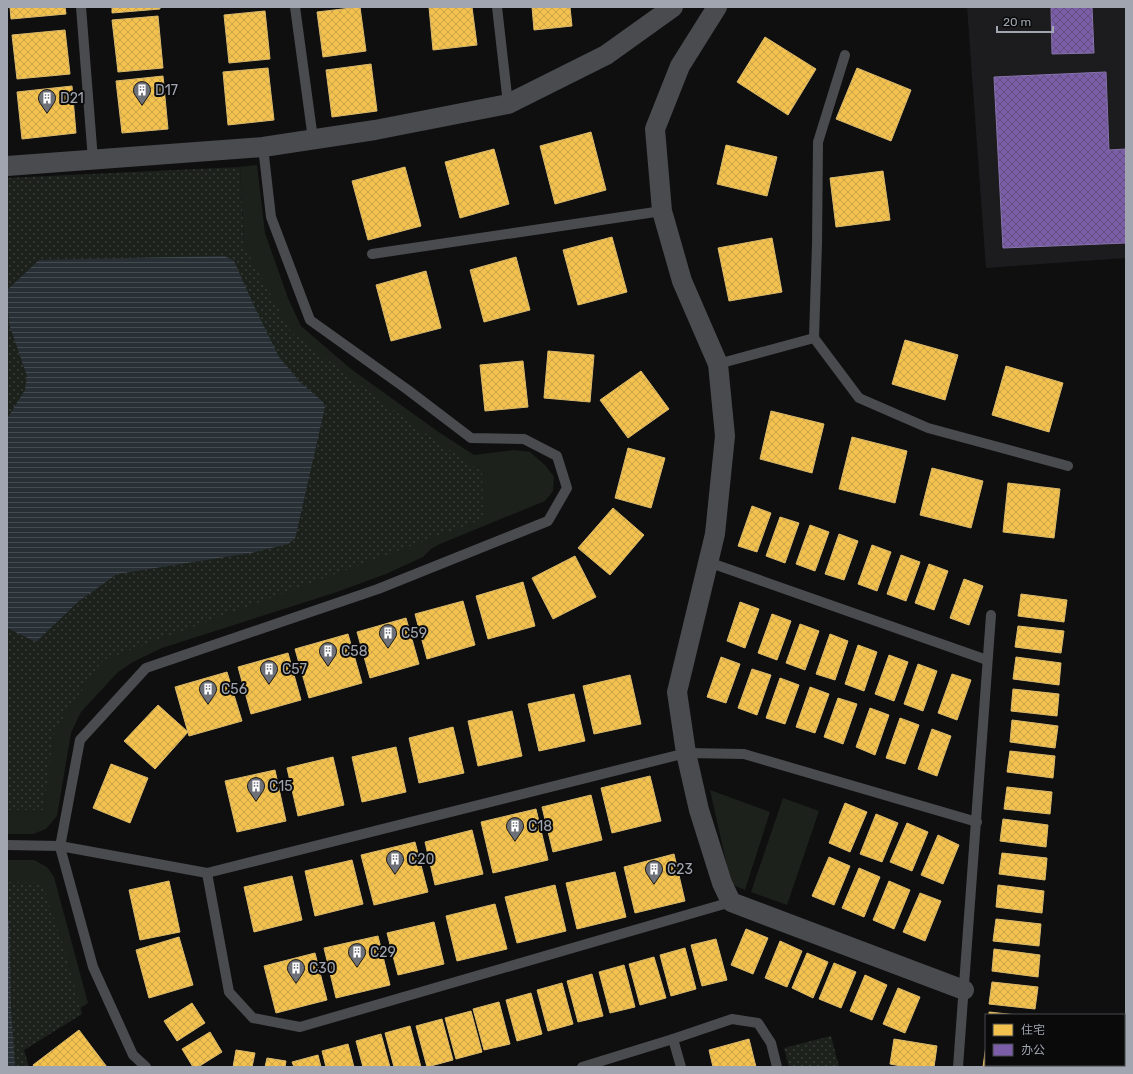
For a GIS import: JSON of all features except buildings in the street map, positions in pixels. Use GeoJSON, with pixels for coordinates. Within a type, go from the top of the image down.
{"type":"FeatureCollection","features":[{"type":"Feature","properties":{"kind":"street"},"geometry":{"type":"LineString","coordinates":[[7,166],[263,147],[375,130],[508,104],[606,56],[673,7]]}},
{"type":"Feature","properties":{"kind":"street"},"geometry":{"type":"LineString","coordinates":[[717,7],[680,66],[655,129],[662,211],[682,281],[718,364],[725,436],[715,534],[677,692],[686,753],[699,810],[722,884],[731,902],[964,990]]}},
{"type":"Feature","properties":{"kind":"lane"},"geometry":{"type":"LineString","coordinates":[[81,7],[93,160]]}},
{"type":"Feature","properties":{"kind":"lane"},"geometry":{"type":"LineString","coordinates":[[295,7],[313,139]]}},
{"type":"Feature","properties":{"kind":"lane"},"geometry":{"type":"LineString","coordinates":[[497,7],[508,104]]}},
{"type":"Feature","properties":{"kind":"lane"},"geometry":{"type":"LineString","coordinates":[[846,55],[818,142],[814,338],[859,398],[928,428],[1068,466]]}},
{"type":"Feature","properties":{"kind":"lane"},"geometry":{"type":"LineString","coordinates":[[146,1067],[133,1055],[94,967],[60,846],[80,740],[146,668],[378,589],[548,521],[567,488],[557,456],[524,439],[471,438],[408,390],[310,320],[271,217],[263,147]]}},
{"type":"Feature","properties":{"kind":"lane"},"geometry":{"type":"LineString","coordinates":[[372,254],[662,211]]}},
{"type":"Feature","properties":{"kind":"lane"},"geometry":{"type":"LineString","coordinates":[[718,364],[814,338]]}},
{"type":"Feature","properties":{"kind":"lane"},"geometry":{"type":"LineString","coordinates":[[708,562],[987,660]]}},
{"type":"Feature","properties":{"kind":"lane"},"geometry":{"type":"LineString","coordinates":[[958,1067],[991,615]]}},
{"type":"Feature","properties":{"kind":"lane"},"geometry":{"type":"LineString","coordinates":[[7,845],[60,846],[207,873],[686,753],[744,754],[977,822]]}},
{"type":"Feature","properties":{"kind":"lane"},"geometry":{"type":"LineString","coordinates":[[207,873],[229,992],[253,1018],[300,1027],[731,902]]}},
{"type":"Feature","properties":{"kind":"lane"},"geometry":{"type":"LineString","coordinates":[[588,1066],[673,1040],[732,1019],[758,1023],[771,1042],[778,1067]]}},
{"type":"Feature","properties":{"kind":"lane"},"geometry":{"type":"LineString","coordinates":[[673,1040],[681,1067]]}},
{"type":"Feature","properties":{"kind":"shaded area"},"geometry":{"type":"Polygon","coordinates":[[[967,7],[1126,7],[1126,258],[986,268],[967,7]]]}},
{"type":"Feature","properties":{"kind":"shaded area"},"geometry":{"type":"Polygon","coordinates":[[[257,165],[265,233],[288,298],[301,326],[351,369],[440,433],[474,455],[514,450],[530,452],[546,466],[554,477],[553,491],[545,501],[440,544],[431,549],[423,557],[386,574],[334,593],[162,648],[133,662],[118,672],[81,712],[71,733],[57,816],[46,829],[33,834],[7,834],[7,741],[331,402],[230,244],[244,243],[240,167],[257,165]]]}},
{"type":"Feature","properties":{"kind":"shaded area"},"geometry":{"type":"Polygon","coordinates":[[[240,167],[244,243],[242,243],[291,332],[416,427],[482,472],[483,519],[103,660],[54,730],[43,810],[7,810],[7,178],[240,167]]]}},
{"type":"Feature","properties":{"kind":"shaded area"},"geometry":{"type":"Polygon","coordinates":[[[225,256],[234,261],[279,357],[299,381],[323,402],[325,407],[295,539],[288,544],[251,553],[117,574],[79,601],[36,642],[7,628],[7,419],[25,390],[27,376],[9,324],[7,290],[39,260],[225,256]]]}},
{"type":"Feature","properties":{"kind":"shaded area"},"geometry":{"type":"Polygon","coordinates":[[[710,790],[770,812],[745,890],[731,884],[710,790]]]}},
{"type":"Feature","properties":{"kind":"shaded area"},"geometry":{"type":"Polygon","coordinates":[[[783,798],[819,811],[787,905],[751,892],[783,798]]]}},
{"type":"Feature","properties":{"kind":"shaded area"},"geometry":{"type":"Polygon","coordinates":[[[7,860],[34,860],[47,867],[54,877],[88,1003],[52,1027],[7,910],[7,860]]]}},
{"type":"Feature","properties":{"kind":"shaded area"},"geometry":{"type":"Polygon","coordinates":[[[7,882],[42,883],[63,945],[82,1014],[24,1050],[29,1067],[7,1067],[7,882]]]}},
{"type":"Feature","properties":{"kind":"shaded area"},"geometry":{"type":"Polygon","coordinates":[[[7,920],[9,920],[11,1009],[15,1067],[7,1067],[7,920]]]}},
{"type":"Feature","properties":{"kind":"shaded area"},"geometry":{"type":"Polygon","coordinates":[[[831,1036],[839,1067],[789,1067],[784,1048],[831,1036]]]}},
{"type":"Feature","properties":{"kind":"place","name":"D17"},"geometry":{"type":"Point","coordinates":[142,105]}},
{"type":"Feature","properties":{"kind":"place","name":"D21"},"geometry":{"type":"Point","coordinates":[47,113]}},
{"type":"Feature","properties":{"kind":"place","name":"C59"},"geometry":{"type":"Point","coordinates":[388,648]}},
{"type":"Feature","properties":{"kind":"place","name":"C58"},"geometry":{"type":"Point","coordinates":[328,666]}},
{"type":"Feature","properties":{"kind":"place","name":"C57"},"geometry":{"type":"Point","coordinates":[269,684]}},
{"type":"Feature","properties":{"kind":"place","name":"C56"},"geometry":{"type":"Point","coordinates":[208,704]}},
{"type":"Feature","properties":{"kind":"place","name":"C15"},"geometry":{"type":"Point","coordinates":[256,801]}},
{"type":"Feature","properties":{"kind":"place","name":"C18"},"geometry":{"type":"Point","coordinates":[515,841]}},
{"type":"Feature","properties":{"kind":"place","name":"C20"},"geometry":{"type":"Point","coordinates":[395,874]}},
{"type":"Feature","properties":{"kind":"place","name":"C23"},"geometry":{"type":"Point","coordinates":[654,884]}},
{"type":"Feature","properties":{"kind":"place","name":"C29"},"geometry":{"type":"Point","coordinates":[357,967]}},
{"type":"Feature","properties":{"kind":"place","name":"C30"},"geometry":{"type":"Point","coordinates":[296,983]}}]}
